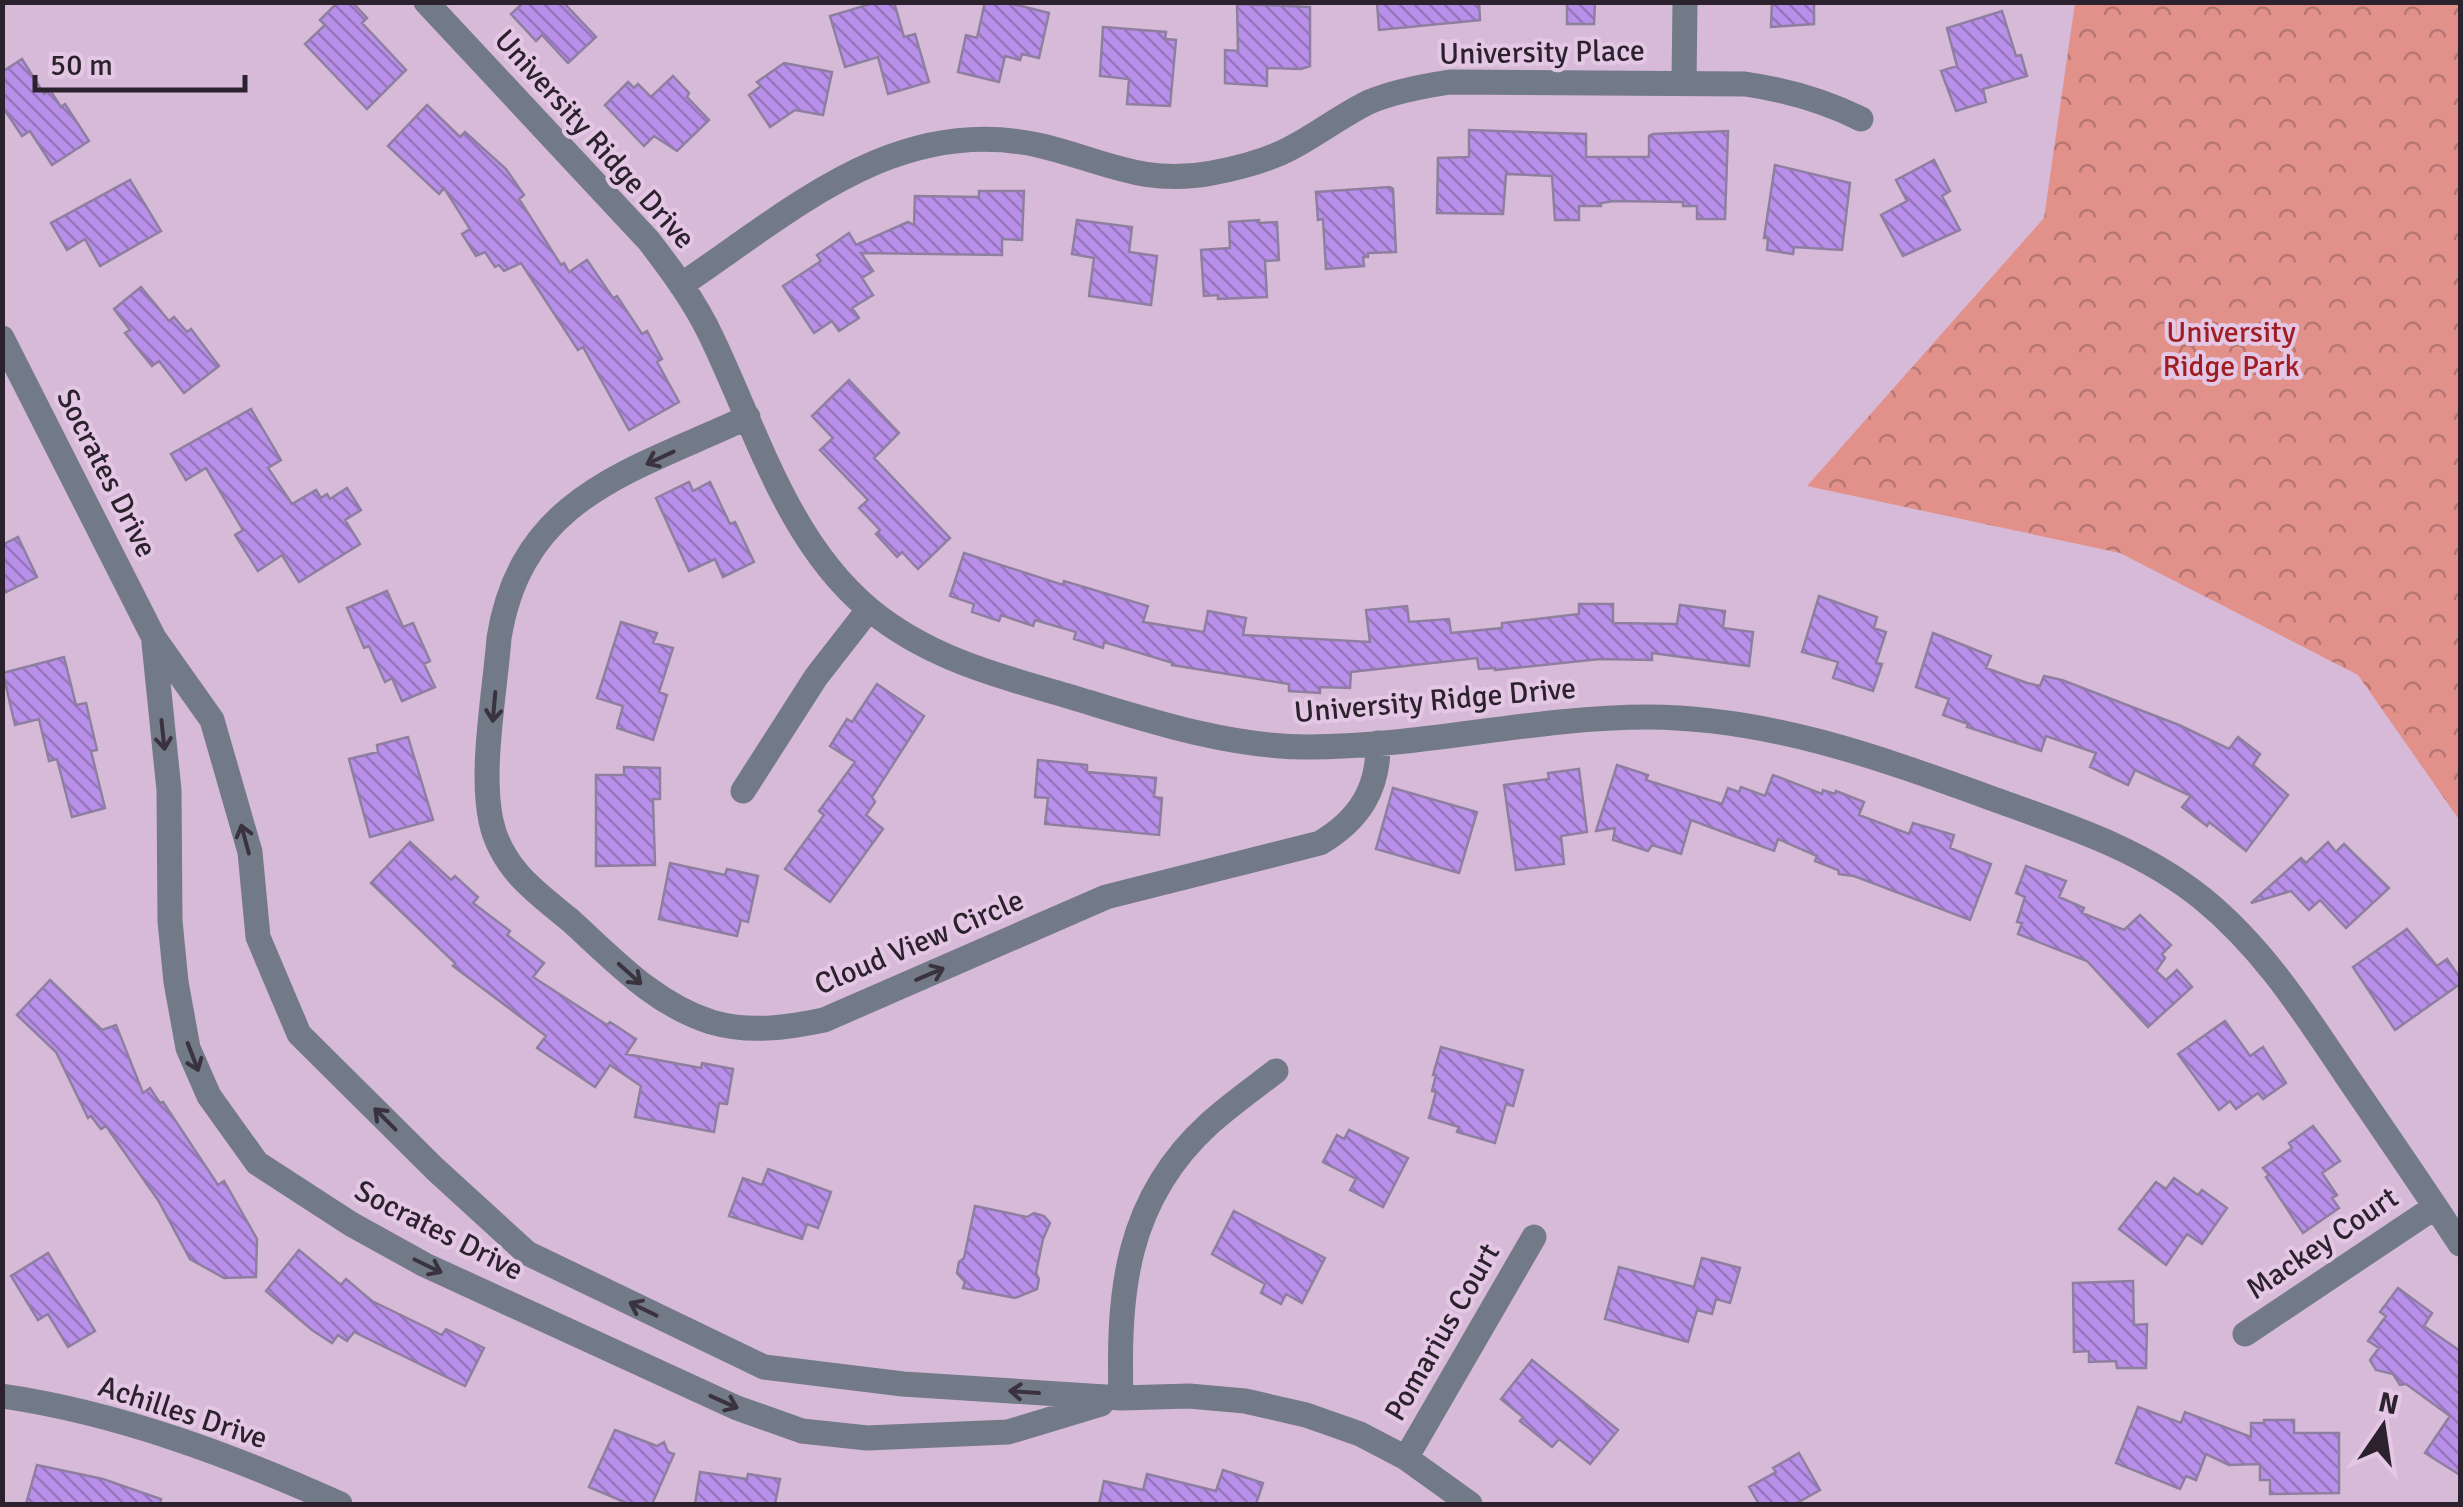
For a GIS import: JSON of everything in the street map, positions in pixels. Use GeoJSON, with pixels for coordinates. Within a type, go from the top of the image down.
{"type":"FeatureCollection","features":[{"type":"Feature","properties":{"kind":"street","name":"University Ridge Drive"},"geometry":{"type":"LineString","coordinates":[[426,2],[649,241],[682,284],[708,330],[797,523],[825,564],[869,609],[901,634],[984,672],[1198,734],[1250,743],[1308,747],[1378,743],[1573,720],[1650,717],[1724,722],[1797,734],[1860,750],[2100,838],[2200,896],[2244,935],[2280,978],[2460,1244]]}},
{"type":"Feature","properties":{"kind":"street"},"geometry":{"type":"LineString","coordinates":[[1684,83],[1686,2]]}},
{"type":"Feature","properties":{"kind":"street","name":"University Place"},"geometry":{"type":"LineString","coordinates":[[682,284],[874,160],[916,146],[961,139],[998,139],[1044,146],[1126,172],[1164,176],[1208,174],[1252,164],[1290,149],[1370,102],[1409,89],[1450,82],[1745,84],[1825,101],[1861,119]]}},
{"type":"Feature","properties":{"kind":"street","name":"Socrates Drive"},"geometry":{"type":"LineString","coordinates":[[2,338],[154,638],[212,720],[250,852],[258,938],[299,1034],[527,1253],[764,1367],[904,1384],[1121,1398],[1189,1396],[1245,1401],[1306,1415],[1360,1434],[1406,1458],[1470,1504]]}},
{"type":"Feature","properties":{"kind":"street","name":"Cloud View Circle"},"geometry":{"type":"LineString","coordinates":[[748,418],[595,488],[564,510],[538,538],[517,572],[499,638],[486,793],[491,824],[502,850],[519,875],[649,991],[680,1010],[752,1029],[786,1028],[824,1020],[1106,897],[1320,843],[1359,812],[1372,789],[1378,743]]}},
{"type":"Feature","properties":{"kind":"street"},"geometry":{"type":"LineString","coordinates":[[743,791],[816,676],[869,609]]}},
{"type":"Feature","properties":{"kind":"street","name":"Socrates Drive"},"geometry":{"type":"LineString","coordinates":[[154,638],[168,790],[172,936],[188,1048],[209,1096],[258,1163],[351,1224],[425,1265],[738,1408],[802,1431],[866,1438],[1008,1432],[1121,1398]]}},
{"type":"Feature","properties":{"kind":"street"},"geometry":{"type":"LineString","coordinates":[[1121,1398],[1119,1330],[1123,1284],[1135,1239],[1152,1198],[1208,1124],[1276,1071]]}},
{"type":"Feature","properties":{"kind":"street","name":"Mackey Court"},"geometry":{"type":"LineString","coordinates":[[2246,1334],[2436,1207]]}},
{"type":"Feature","properties":{"kind":"street","name":"Pomarius Court"},"geometry":{"type":"LineString","coordinates":[[1406,1458],[1534,1237]]}},
{"type":"Feature","properties":{"kind":"street","name":"Achilles Drive"},"geometry":{"type":"LineString","coordinates":[[2,1396],[98,1416],[190,1443],[340,1504]]}},
{"type":"Feature","properties":{"kind":"green space","name":"University Ridge Park"},"geometry":{"type":"Polygon","coordinates":[[[2075,3],[2460,3],[2460,821],[2358,675],[2120,553],[1807,486],[2044,218],[2075,3]]]}},
{"type":"Feature","properties":{"kind":"building"},"geometry":{"type":"Polygon","coordinates":[[[338,2],[352,2],[367,18],[362,23],[406,70],[367,109],[305,44],[325,25],[320,20],[338,2]]]}},
{"type":"Feature","properties":{"kind":"building"},"geometry":{"type":"Polygon","coordinates":[[[524,2],[563,2],[596,37],[568,63],[542,35],[536,41],[511,14],[524,2]]]}},
{"type":"Feature","properties":{"kind":"building"},"geometry":{"type":"Polygon","coordinates":[[[877,2],[894,2],[904,37],[915,34],[929,82],[888,94],[878,57],[845,67],[830,16],[877,2]]]}},
{"type":"Feature","properties":{"kind":"building"},"geometry":{"type":"Polygon","coordinates":[[[985,2],[1005,2],[1049,13],[1039,58],[1022,54],[1020,60],[1005,56],[999,82],[958,72],[966,35],[977,38],[985,2]]]}},
{"type":"Feature","properties":{"kind":"building"},"geometry":{"type":"Polygon","coordinates":[[[1377,2],[1479,2],[1480,20],[1379,30],[1377,2]]]}},
{"type":"Feature","properties":{"kind":"building"},"geometry":{"type":"Polygon","coordinates":[[[1567,2],[1595,2],[1594,24],[1567,24],[1567,2]]]}},
{"type":"Feature","properties":{"kind":"building"},"geometry":{"type":"Polygon","coordinates":[[[1772,2],[1814,2],[1814,24],[1771,27],[1772,2]]]}},
{"type":"Feature","properties":{"kind":"building"},"geometry":{"type":"Polygon","coordinates":[[[1237,4],[1310,7],[1310,66],[1267,68],[1267,86],[1225,83],[1225,50],[1238,51],[1237,4]]]}},
{"type":"Feature","properties":{"kind":"building"},"geometry":{"type":"Polygon","coordinates":[[[2002,11],[2016,56],[2021,55],[2027,76],[1983,89],[1986,102],[1956,111],[1941,71],[1957,66],[1947,28],[2002,11]]]}},
{"type":"Feature","properties":{"kind":"building"},"geometry":{"type":"Polygon","coordinates":[[[1103,27],[1166,32],[1165,39],[1176,40],[1170,106],[1127,104],[1129,79],[1100,76],[1103,27]]]}},
{"type":"Feature","properties":{"kind":"building"},"geometry":{"type":"Polygon","coordinates":[[[22,59],[44,94],[50,90],[61,107],[65,104],[89,141],[52,165],[30,131],[22,136],[2,106],[2,72],[22,59]]]}},
{"type":"Feature","properties":{"kind":"building"},"geometry":{"type":"Polygon","coordinates":[[[784,63],[832,72],[823,115],[795,110],[770,127],[749,95],[761,86],[757,82],[784,63]]]}},
{"type":"Feature","properties":{"kind":"building"},"geometry":{"type":"Polygon","coordinates":[[[673,76],[709,120],[677,151],[654,136],[644,146],[605,105],[628,82],[634,88],[638,84],[651,97],[673,76]]]}},
{"type":"Feature","properties":{"kind":"building"},"geometry":{"type":"Polygon","coordinates":[[[427,105],[460,137],[465,132],[506,169],[524,195],[519,199],[561,265],[564,263],[569,272],[587,260],[642,334],[647,331],[662,359],[657,362],[679,402],[629,430],[583,347],[578,350],[521,263],[504,271],[499,265],[495,267],[485,252],[476,256],[462,234],[470,229],[444,188],[439,194],[388,146],[427,105]]]}},
{"type":"Feature","properties":{"kind":"building"},"geometry":{"type":"Polygon","coordinates":[[[1469,130],[1586,134],[1586,157],[1649,157],[1649,136],[1653,134],[1728,131],[1725,219],[1697,219],[1697,206],[1683,206],[1683,202],[1614,201],[1601,206],[1579,206],[1579,220],[1555,220],[1552,176],[1506,174],[1503,214],[1437,213],[1438,158],[1469,157],[1469,130]]]}},
{"type":"Feature","properties":{"kind":"building"},"geometry":{"type":"Polygon","coordinates":[[[1934,160],[1950,191],[1942,196],[1960,230],[1903,256],[1881,215],[1907,201],[1896,180],[1934,160]]]}},
{"type":"Feature","properties":{"kind":"building"},"geometry":{"type":"Polygon","coordinates":[[[1775,165],[1850,183],[1842,250],[1794,247],[1793,254],[1767,250],[1768,238],[1764,238],[1775,165]]]}},
{"type":"Feature","properties":{"kind":"building"},"geometry":{"type":"Polygon","coordinates":[[[130,180],[161,231],[100,266],[85,239],[67,250],[51,223],[130,180]]]}},
{"type":"Feature","properties":{"kind":"building"},"geometry":{"type":"Polygon","coordinates":[[[1390,187],[1396,252],[1368,253],[1368,257],[1363,257],[1364,266],[1326,269],[1323,219],[1318,220],[1316,192],[1390,187]]]}},
{"type":"Feature","properties":{"kind":"building"},"geometry":{"type":"Polygon","coordinates":[[[979,191],[1024,191],[1022,240],[1002,239],[1002,255],[861,253],[873,271],[862,278],[873,295],[852,308],[859,318],[839,331],[832,321],[814,333],[783,286],[821,261],[817,255],[849,233],[856,245],[908,222],[914,225],[915,196],[979,197],[979,191]]]}},
{"type":"Feature","properties":{"kind":"building"},"geometry":{"type":"Polygon","coordinates":[[[1077,220],[1132,227],[1129,252],[1157,256],[1151,305],[1089,296],[1094,258],[1072,254],[1077,220]]]}},
{"type":"Feature","properties":{"kind":"building"},"geometry":{"type":"Polygon","coordinates":[[[1229,222],[1277,222],[1279,260],[1265,261],[1267,297],[1204,296],[1201,250],[1230,248],[1229,222]]]}},
{"type":"Feature","properties":{"kind":"building"},"geometry":{"type":"Polygon","coordinates":[[[141,287],[169,321],[174,317],[187,332],[191,329],[219,366],[184,393],[159,361],[152,366],[125,333],[130,330],[114,309],[141,287]]]}},
{"type":"Feature","properties":{"kind":"building"},"geometry":{"type":"Polygon","coordinates":[[[849,380],[899,433],[874,458],[950,538],[918,569],[902,552],[897,557],[876,534],[880,530],[859,508],[868,500],[820,450],[833,438],[812,416],[849,380]]]}},
{"type":"Feature","properties":{"kind":"building"},"geometry":{"type":"Polygon","coordinates":[[[251,409],[281,460],[268,468],[292,504],[316,490],[321,498],[327,494],[330,499],[347,488],[361,510],[345,520],[360,544],[299,582],[282,555],[258,571],[235,535],[243,530],[206,468],[186,480],[171,454],[251,409]]]}},
{"type":"Feature","properties":{"kind":"building"},"geometry":{"type":"Polygon","coordinates":[[[689,482],[693,491],[710,482],[754,562],[723,577],[715,559],[689,571],[656,498],[689,482]]]}},
{"type":"Feature","properties":{"kind":"building"},"geometry":{"type":"Polygon","coordinates":[[[18,537],[37,577],[2,594],[2,545],[18,537]]]}},
{"type":"Feature","properties":{"kind":"building"},"geometry":{"type":"Polygon","coordinates":[[[964,553],[1063,585],[1064,581],[1148,606],[1143,622],[1204,632],[1208,611],[1246,618],[1243,635],[1370,642],[1366,610],[1407,606],[1409,622],[1449,619],[1451,633],[1579,614],[1579,604],[1613,604],[1613,623],[1677,624],[1680,605],[1725,611],[1723,628],[1753,632],[1749,666],[1652,653],[1652,660],[1600,659],[1495,670],[1479,669],[1477,658],[1351,672],[1350,688],[1320,687],[1320,693],[1289,691],[1289,684],[1172,665],[1104,642],[1103,648],[1074,639],[1076,632],[1035,620],[1033,626],[1001,615],[999,621],[972,612],[974,604],[950,596],[964,553]]]}},
{"type":"Feature","properties":{"kind":"building"},"geometry":{"type":"Polygon","coordinates":[[[387,591],[403,627],[413,623],[430,661],[424,664],[435,687],[402,701],[392,678],[385,682],[369,646],[364,648],[347,608],[387,591]]]}},
{"type":"Feature","properties":{"kind":"building"},"geometry":{"type":"Polygon","coordinates":[[[1819,596],[1877,617],[1874,628],[1886,632],[1876,663],[1882,664],[1873,691],[1833,678],[1838,662],[1802,652],[1819,596]]]}},
{"type":"Feature","properties":{"kind":"building"},"geometry":{"type":"Polygon","coordinates":[[[621,622],[657,633],[653,643],[673,648],[659,692],[667,695],[653,740],[617,728],[623,706],[597,698],[621,622]]]}},
{"type":"Feature","properties":{"kind":"building"},"geometry":{"type":"Polygon","coordinates":[[[1933,633],[1991,656],[1986,668],[2027,683],[2040,686],[2044,676],[2062,680],[2179,725],[2229,749],[2238,737],[2260,754],[2253,765],[2288,795],[2246,851],[2182,807],[2191,796],[2135,770],[2128,785],[2090,767],[2096,753],[2046,736],[2041,751],[1967,727],[1968,724],[1943,715],[1949,699],[1916,687],[1933,633]]]}},
{"type":"Feature","properties":{"kind":"building"},"geometry":{"type":"Polygon","coordinates":[[[64,657],[76,705],[86,703],[97,750],[91,751],[105,808],[72,817],[57,759],[49,761],[39,719],[15,725],[3,673],[64,657]]]}},
{"type":"Feature","properties":{"kind":"building"},"geometry":{"type":"Polygon","coordinates":[[[877,684],[924,716],[872,797],[875,802],[866,815],[883,829],[830,902],[785,869],[824,815],[819,811],[855,762],[830,746],[847,719],[852,722],[877,684]]]}},
{"type":"Feature","properties":{"kind":"building"},"geometry":{"type":"Polygon","coordinates":[[[408,737],[433,820],[370,837],[349,759],[378,752],[377,745],[408,737]]]}},
{"type":"Feature","properties":{"kind":"building"},"geometry":{"type":"Polygon","coordinates":[[[1038,760],[1087,765],[1087,772],[1156,778],[1154,797],[1162,798],[1159,835],[1045,824],[1048,798],[1035,797],[1038,760]]]}},
{"type":"Feature","properties":{"kind":"building"},"geometry":{"type":"Polygon","coordinates":[[[1617,765],[1648,775],[1646,780],[1722,804],[1728,788],[1739,792],[1741,787],[1765,796],[1773,775],[1822,794],[1823,790],[1835,794],[1836,791],[1864,802],[1859,815],[1909,834],[1913,823],[1954,835],[1950,848],[1991,864],[1970,920],[1854,876],[1839,874],[1838,870],[1815,861],[1817,856],[1778,839],[1774,851],[1691,820],[1681,854],[1652,845],[1648,851],[1613,840],[1615,828],[1596,831],[1617,765]]]}},
{"type":"Feature","properties":{"kind":"building"},"geometry":{"type":"Polygon","coordinates":[[[624,767],[660,768],[660,799],[653,799],[655,865],[596,866],[596,775],[624,775],[624,767]]]}},
{"type":"Feature","properties":{"kind":"building"},"geometry":{"type":"Polygon","coordinates":[[[1579,769],[1587,832],[1561,836],[1564,864],[1516,870],[1504,785],[1549,779],[1548,773],[1579,769]]]}},
{"type":"Feature","properties":{"kind":"building"},"geometry":{"type":"Polygon","coordinates":[[[1393,788],[1477,812],[1459,873],[1376,849],[1393,788]]]}},
{"type":"Feature","properties":{"kind":"building"},"geometry":{"type":"Polygon","coordinates":[[[410,842],[451,880],[455,876],[478,897],[473,903],[544,963],[533,977],[636,1039],[626,1054],[701,1068],[702,1063],[733,1069],[727,1104],[719,1103],[714,1132],[635,1117],[641,1086],[610,1065],[595,1087],[537,1048],[546,1036],[453,966],[455,963],[371,883],[410,842]]]}},
{"type":"Feature","properties":{"kind":"building"},"geometry":{"type":"Polygon","coordinates":[[[2328,842],[2336,852],[2344,844],[2389,888],[2346,928],[2320,900],[2309,910],[2291,891],[2251,903],[2301,858],[2306,863],[2328,842]]]}},
{"type":"Feature","properties":{"kind":"building"},"geometry":{"type":"Polygon","coordinates":[[[670,863],[725,875],[727,869],[758,876],[748,922],[741,920],[737,936],[659,919],[670,863]]]}},
{"type":"Feature","properties":{"kind":"building"},"geometry":{"type":"Polygon","coordinates":[[[2026,866],[2066,881],[2059,897],[2084,908],[2082,913],[2124,930],[2140,915],[2171,945],[2162,954],[2165,958],[2156,971],[2166,980],[2177,970],[2192,987],[2148,1027],[2087,961],[2018,934],[2022,923],[2017,922],[2025,897],[2016,893],[2026,866]]]}},
{"type":"Feature","properties":{"kind":"building"},"geometry":{"type":"Polygon","coordinates":[[[2407,929],[2437,966],[2447,959],[2460,984],[2395,1030],[2353,967],[2407,929]]]}},
{"type":"Feature","properties":{"kind":"building"},"geometry":{"type":"Polygon","coordinates":[[[50,980],[102,1030],[116,1025],[143,1093],[150,1088],[163,1102],[218,1185],[224,1181],[257,1239],[256,1277],[224,1278],[190,1259],[158,1200],[106,1126],[101,1129],[91,1116],[88,1118],[56,1052],[17,1015],[50,980]]]}},
{"type":"Feature","properties":{"kind":"building"},"geometry":{"type":"Polygon","coordinates":[[[2225,1021],[2250,1056],[2263,1047],[2286,1083],[2263,1099],[2258,1093],[2236,1109],[2230,1101],[2219,1110],[2178,1054],[2225,1021]]]}},
{"type":"Feature","properties":{"kind":"building"},"geometry":{"type":"Polygon","coordinates":[[[1441,1047],[1523,1070],[1513,1106],[1506,1104],[1495,1143],[1457,1132],[1459,1127],[1429,1118],[1436,1092],[1432,1091],[1433,1075],[1441,1047]]]}},
{"type":"Feature","properties":{"kind":"building"},"geometry":{"type":"Polygon","coordinates":[[[2313,1126],[2340,1161],[2322,1173],[2337,1195],[2332,1198],[2339,1208],[2303,1233],[2263,1168],[2292,1148],[2289,1143],[2313,1126]]]}},
{"type":"Feature","properties":{"kind":"building"},"geometry":{"type":"Polygon","coordinates":[[[1349,1130],[1408,1158],[1383,1207],[1350,1190],[1356,1179],[1323,1162],[1337,1135],[1344,1139],[1349,1130]]]}},
{"type":"Feature","properties":{"kind":"building"},"geometry":{"type":"Polygon","coordinates":[[[768,1169],[831,1192],[818,1228],[807,1224],[802,1239],[729,1216],[743,1178],[762,1185],[768,1169]]]}},
{"type":"Feature","properties":{"kind":"building"},"geometry":{"type":"Polygon","coordinates":[[[2174,1178],[2198,1195],[2202,1190],[2227,1208],[2202,1244],[2187,1234],[2166,1265],[2119,1229],[2156,1182],[2166,1189],[2174,1178]]]}},
{"type":"Feature","properties":{"kind":"building"},"geometry":{"type":"Polygon","coordinates":[[[975,1206],[1027,1217],[1034,1213],[1050,1223],[1036,1273],[1037,1289],[1015,1298],[963,1288],[965,1282],[957,1273],[975,1206]]]}},
{"type":"Feature","properties":{"kind":"building"},"geometry":{"type":"Polygon","coordinates":[[[1234,1211],[1325,1258],[1302,1303],[1286,1294],[1281,1304],[1261,1293],[1265,1284],[1212,1254],[1234,1211]]]}},
{"type":"Feature","properties":{"kind":"building"},"geometry":{"type":"Polygon","coordinates":[[[299,1250],[341,1285],[346,1279],[372,1301],[442,1335],[446,1329],[484,1348],[465,1386],[354,1332],[347,1341],[338,1335],[332,1343],[312,1330],[266,1291],[299,1250]]]}},
{"type":"Feature","properties":{"kind":"building"},"geometry":{"type":"Polygon","coordinates":[[[48,1253],[95,1331],[68,1347],[48,1314],[38,1320],[11,1276],[48,1253]]]}},
{"type":"Feature","properties":{"kind":"building"},"geometry":{"type":"Polygon","coordinates":[[[1702,1258],[1740,1268],[1730,1303],[1716,1299],[1712,1314],[1697,1310],[1688,1342],[1605,1319],[1619,1267],[1694,1287],[1702,1258]]]}},
{"type":"Feature","properties":{"kind":"building"},"geometry":{"type":"Polygon","coordinates":[[[2133,1281],[2134,1325],[2147,1324],[2146,1368],[2117,1368],[2116,1361],[2089,1362],[2089,1351],[2074,1352],[2073,1283],[2133,1281]]]}},
{"type":"Feature","properties":{"kind":"building"},"geometry":{"type":"Polygon","coordinates":[[[2398,1288],[2432,1313],[2424,1326],[2460,1351],[2460,1475],[2425,1453],[2450,1416],[2406,1384],[2400,1385],[2393,1374],[2376,1370],[2370,1360],[2379,1348],[2368,1341],[2386,1316],[2380,1312],[2398,1288]]]}},
{"type":"Feature","properties":{"kind":"building"},"geometry":{"type":"Polygon","coordinates":[[[1532,1360],[1618,1430],[1590,1464],[1559,1439],[1552,1447],[1501,1399],[1532,1360]]]}},
{"type":"Feature","properties":{"kind":"building"},"geometry":{"type":"Polygon","coordinates":[[[2138,1407],[2181,1423],[2185,1412],[2251,1437],[2251,1423],[2264,1420],[2294,1420],[2294,1433],[2339,1433],[2339,1493],[2270,1494],[2270,1480],[2260,1480],[2260,1464],[2229,1465],[2206,1454],[2196,1480],[2186,1476],[2180,1489],[2116,1463],[2138,1407]]]}},
{"type":"Feature","properties":{"kind":"building"},"geometry":{"type":"Polygon","coordinates":[[[615,1430],[657,1446],[664,1442],[668,1452],[674,1454],[652,1504],[629,1504],[589,1487],[615,1430]]]}},
{"type":"Feature","properties":{"kind":"building"},"geometry":{"type":"Polygon","coordinates":[[[1799,1453],[1820,1490],[1795,1504],[1759,1504],[1749,1487],[1799,1453]]]}},
{"type":"Feature","properties":{"kind":"building"},"geometry":{"type":"Polygon","coordinates":[[[37,1465],[103,1479],[161,1499],[160,1504],[26,1504],[37,1465]]]}},
{"type":"Feature","properties":{"kind":"building"},"geometry":{"type":"Polygon","coordinates":[[[1223,1470],[1263,1483],[1256,1504],[1099,1504],[1104,1481],[1143,1490],[1147,1474],[1216,1491],[1223,1470]]]}},
{"type":"Feature","properties":{"kind":"building"},"geometry":{"type":"Polygon","coordinates":[[[700,1472],[780,1479],[775,1504],[695,1504],[700,1472]]]}}]}
